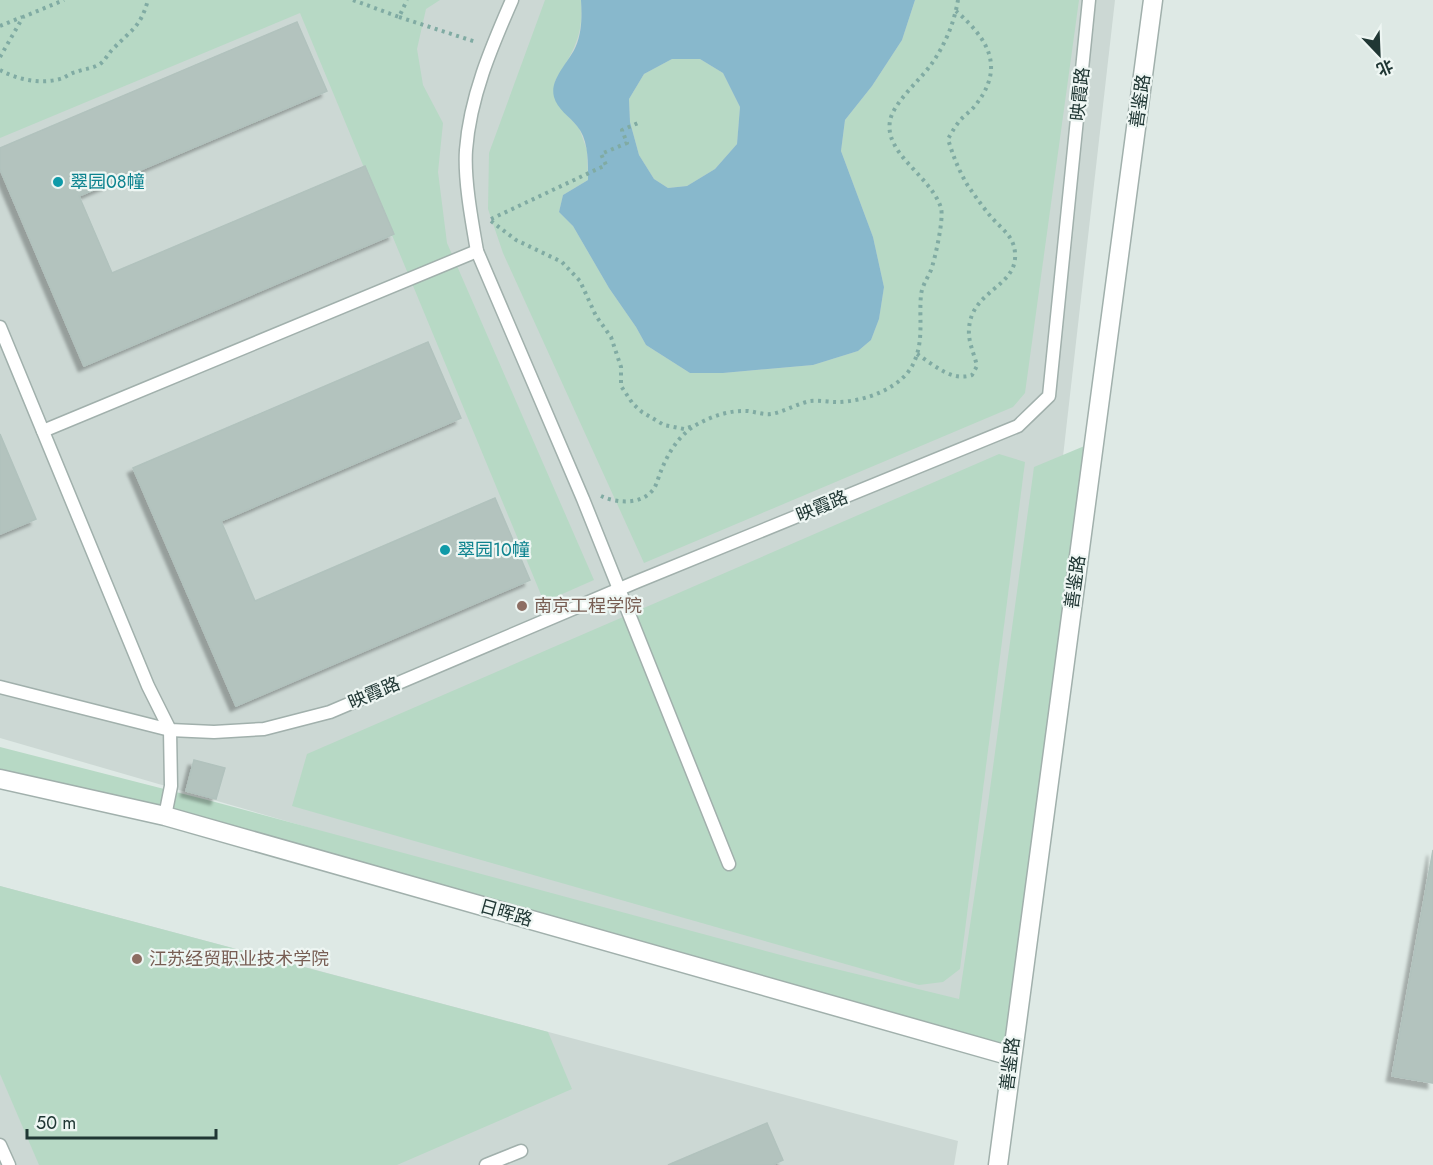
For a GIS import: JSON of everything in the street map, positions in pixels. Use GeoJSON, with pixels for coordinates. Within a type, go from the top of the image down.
{"type":"FeatureCollection","features":[{"type":"Feature","properties":{"kind":"street","name":"善鉴路"},"geometry":{"type":"LineString","coordinates":[[998,1165],[1154,0]]}},
{"type":"Feature","properties":{"kind":"street","name":"日晖路"},"geometry":{"type":"LineString","coordinates":[[0,779],[165,816],[1011,1056]]}},
{"type":"Feature","properties":{"kind":"lane"},"geometry":{"type":"LineString","coordinates":[[512,0],[492,46],[476,94],[466,151],[471,215],[477,251],[620,588],[729,864]]}},
{"type":"Feature","properties":{"kind":"lane","name":"映霞路"},"geometry":{"type":"LineString","coordinates":[[0,687],[170,730],[214,732],[264,729],[330,712],[620,588],[1018,426],[1049,396],[1089,0]]}},
{"type":"Feature","properties":{"kind":"lane"},"geometry":{"type":"LineString","coordinates":[[43,431],[477,251]]}},
{"type":"Feature","properties":{"kind":"lane"},"geometry":{"type":"LineString","coordinates":[[0,327],[148,686],[170,730],[171,786],[165,816]]}},
{"type":"Feature","properties":{"kind":"lane"},"geometry":{"type":"LineString","coordinates":[[0,1145],[5,1161]]}},
{"type":"Feature","properties":{"kind":"lane"},"geometry":{"type":"LineString","coordinates":[[486,1165],[521,1150]]}},
{"type":"Feature","properties":{"kind":"path"},"geometry":{"type":"LineString","coordinates":[[0,26],[64,0]]}},
{"type":"Feature","properties":{"kind":"path"},"geometry":{"type":"LineString","coordinates":[[0,70],[16,77],[45,81],[62,78],[99,65],[113,48],[135,30],[143,17],[148,0]]}},
{"type":"Feature","properties":{"kind":"path"},"geometry":{"type":"LineString","coordinates":[[353,0],[492,46]]}},
{"type":"Feature","properties":{"kind":"path"},"geometry":{"type":"LineString","coordinates":[[399,17],[407,0]]}},
{"type":"Feature","properties":{"kind":"path"},"geometry":{"type":"LineString","coordinates":[[471,215],[490,219],[516,240],[562,262],[576,275],[596,316],[611,337],[621,367],[621,386],[633,404],[664,425],[684,429],[726,413],[747,411],[769,415],[813,401],[839,402],[864,398],[896,384],[907,375],[917,354],[923,285],[932,268],[943,215],[934,193],[924,179],[895,148],[891,140],[889,123],[896,107],[931,64],[951,27],[958,0]]}},
{"type":"Feature","properties":{"kind":"path"},"geometry":{"type":"LineString","coordinates":[[917,354],[949,375],[959,378],[972,375],[977,366],[969,330],[972,315],[977,303],[1006,279],[1016,256],[1013,243],[1005,230],[994,220],[969,187],[955,163],[948,139],[957,123],[974,107],[989,85],[991,56],[972,25],[956,11]]}},
{"type":"Feature","properties":{"kind":"path"},"geometry":{"type":"LineString","coordinates":[[0,57],[23,17]]}},
{"type":"Feature","properties":{"kind":"path"},"geometry":{"type":"LineString","coordinates":[[490,219],[606,165],[601,154],[627,143],[622,130],[638,123]]}},
{"type":"Feature","properties":{"kind":"path"},"geometry":{"type":"LineString","coordinates":[[583,499],[599,495],[609,500],[630,501],[645,497],[655,487],[665,460],[674,446],[694,426]]}},
{"type":"Feature","properties":{"kind":"shaded area","name":"南京工程学院"},"geometry":{"type":"Polygon","coordinates":[[[0,0],[1115,0],[1061,474],[1006,906],[957,1006],[917,1004],[0,738],[0,0]]]}},
{"type":"Feature","properties":{"kind":"shaded area","name":"江苏经贸职业技术学院"},"geometry":{"type":"Polygon","coordinates":[[[0,886],[958,1141],[954,1165],[0,1165],[0,886]]]}},
{"type":"Feature","properties":{"kind":"green space"},"geometry":{"type":"Polygon","coordinates":[[[0,0],[440,0],[426,9],[417,49],[423,85],[443,123],[438,172],[447,243],[594,580],[544,602],[300,13],[0,138],[0,0]]]}},
{"type":"Feature","properties":{"kind":"green space"},"geometry":{"type":"Polygon","coordinates":[[[545,0],[581,0],[579,34],[555,81],[565,113],[579,128],[587,150],[588,180],[563,195],[559,212],[573,226],[646,345],[690,373],[723,373],[813,365],[858,351],[871,340],[879,319],[884,287],[873,237],[841,151],[845,120],[872,86],[902,40],[915,0],[1079,0],[1025,393],[1013,407],[644,563],[503,253],[488,209],[489,153],[545,0]]]}},
{"type":"Feature","properties":{"kind":"green space"},"geometry":{"type":"Polygon","coordinates":[[[672,59],[700,59],[723,73],[740,107],[737,144],[715,169],[687,186],[668,188],[654,179],[639,155],[630,122],[629,99],[644,74],[672,59]]]}},
{"type":"Feature","properties":{"kind":"green space"},"geometry":{"type":"Polygon","coordinates":[[[1094,442],[1011,1056],[0,779],[0,747],[215,802],[803,961],[959,999],[1034,467],[1094,442]]]}},
{"type":"Feature","properties":{"kind":"green space"},"geometry":{"type":"Polygon","coordinates":[[[999,454],[1025,462],[960,969],[943,982],[919,985],[292,806],[307,754],[999,454]]]}},
{"type":"Feature","properties":{"kind":"green space","name":"江苏经贸职业技术学院"},"geometry":{"type":"Polygon","coordinates":[[[0,886],[548,1032],[572,1089],[397,1165],[39,1165],[0,1074],[0,886]]]}},
{"type":"Feature","properties":{"kind":"water"},"geometry":{"type":"Polygon","coordinates":[[[581,0],[915,0],[902,40],[872,86],[845,120],[841,151],[873,237],[884,287],[879,319],[871,340],[858,351],[813,365],[723,373],[690,373],[646,345],[573,226],[559,212],[563,195],[588,180],[584,138],[577,126],[558,105],[553,90],[557,77],[578,41],[581,0]],[[672,59],[644,74],[629,99],[630,122],[639,155],[654,179],[668,188],[687,186],[715,169],[737,144],[740,107],[723,73],[700,59],[672,59]]]}},
{"type":"Feature","properties":{"kind":"building","name":"翠园08幢"},"geometry":{"type":"Polygon","coordinates":[[[297,22],[327,91],[79,196],[112,273],[365,166],[394,234],[84,366],[0,169],[0,148],[297,22]]]}},
{"type":"Feature","properties":{"kind":"building","name":"翠园10幢"},"geometry":{"type":"Polygon","coordinates":[[[428,342],[461,418],[221,521],[255,601],[495,498],[530,580],[236,706],[133,468],[428,342]]]}},
{"type":"Feature","properties":{"kind":"building"},"geometry":{"type":"Polygon","coordinates":[[[0,434],[36,519],[0,534],[0,434]]]}},
{"type":"Feature","properties":{"kind":"building"},"geometry":{"type":"Polygon","coordinates":[[[194,760],[225,768],[216,799],[186,791],[194,760]]]}},
{"type":"Feature","properties":{"kind":"building"},"geometry":{"type":"Polygon","coordinates":[[[1433,850],[1433,1083],[1392,1076],[1433,850]]]}},
{"type":"Feature","properties":{"kind":"building"},"geometry":{"type":"Polygon","coordinates":[[[767,1123],[783,1160],[772,1165],[668,1165],[767,1123]]]}},
{"type":"Feature","properties":{"kind":"place","name":"翠园08幢"},"geometry":{"type":"Point","coordinates":[58,182]}},
{"type":"Feature","properties":{"kind":"place","name":"翠园10幢"},"geometry":{"type":"Point","coordinates":[445,550]}},
{"type":"Feature","properties":{"kind":"place","name":"南京工程学院"},"geometry":{"type":"Point","coordinates":[522,606]}},
{"type":"Feature","properties":{"kind":"place","name":"江苏经贸职业技术学院"},"geometry":{"type":"Point","coordinates":[137,959]}}]}
